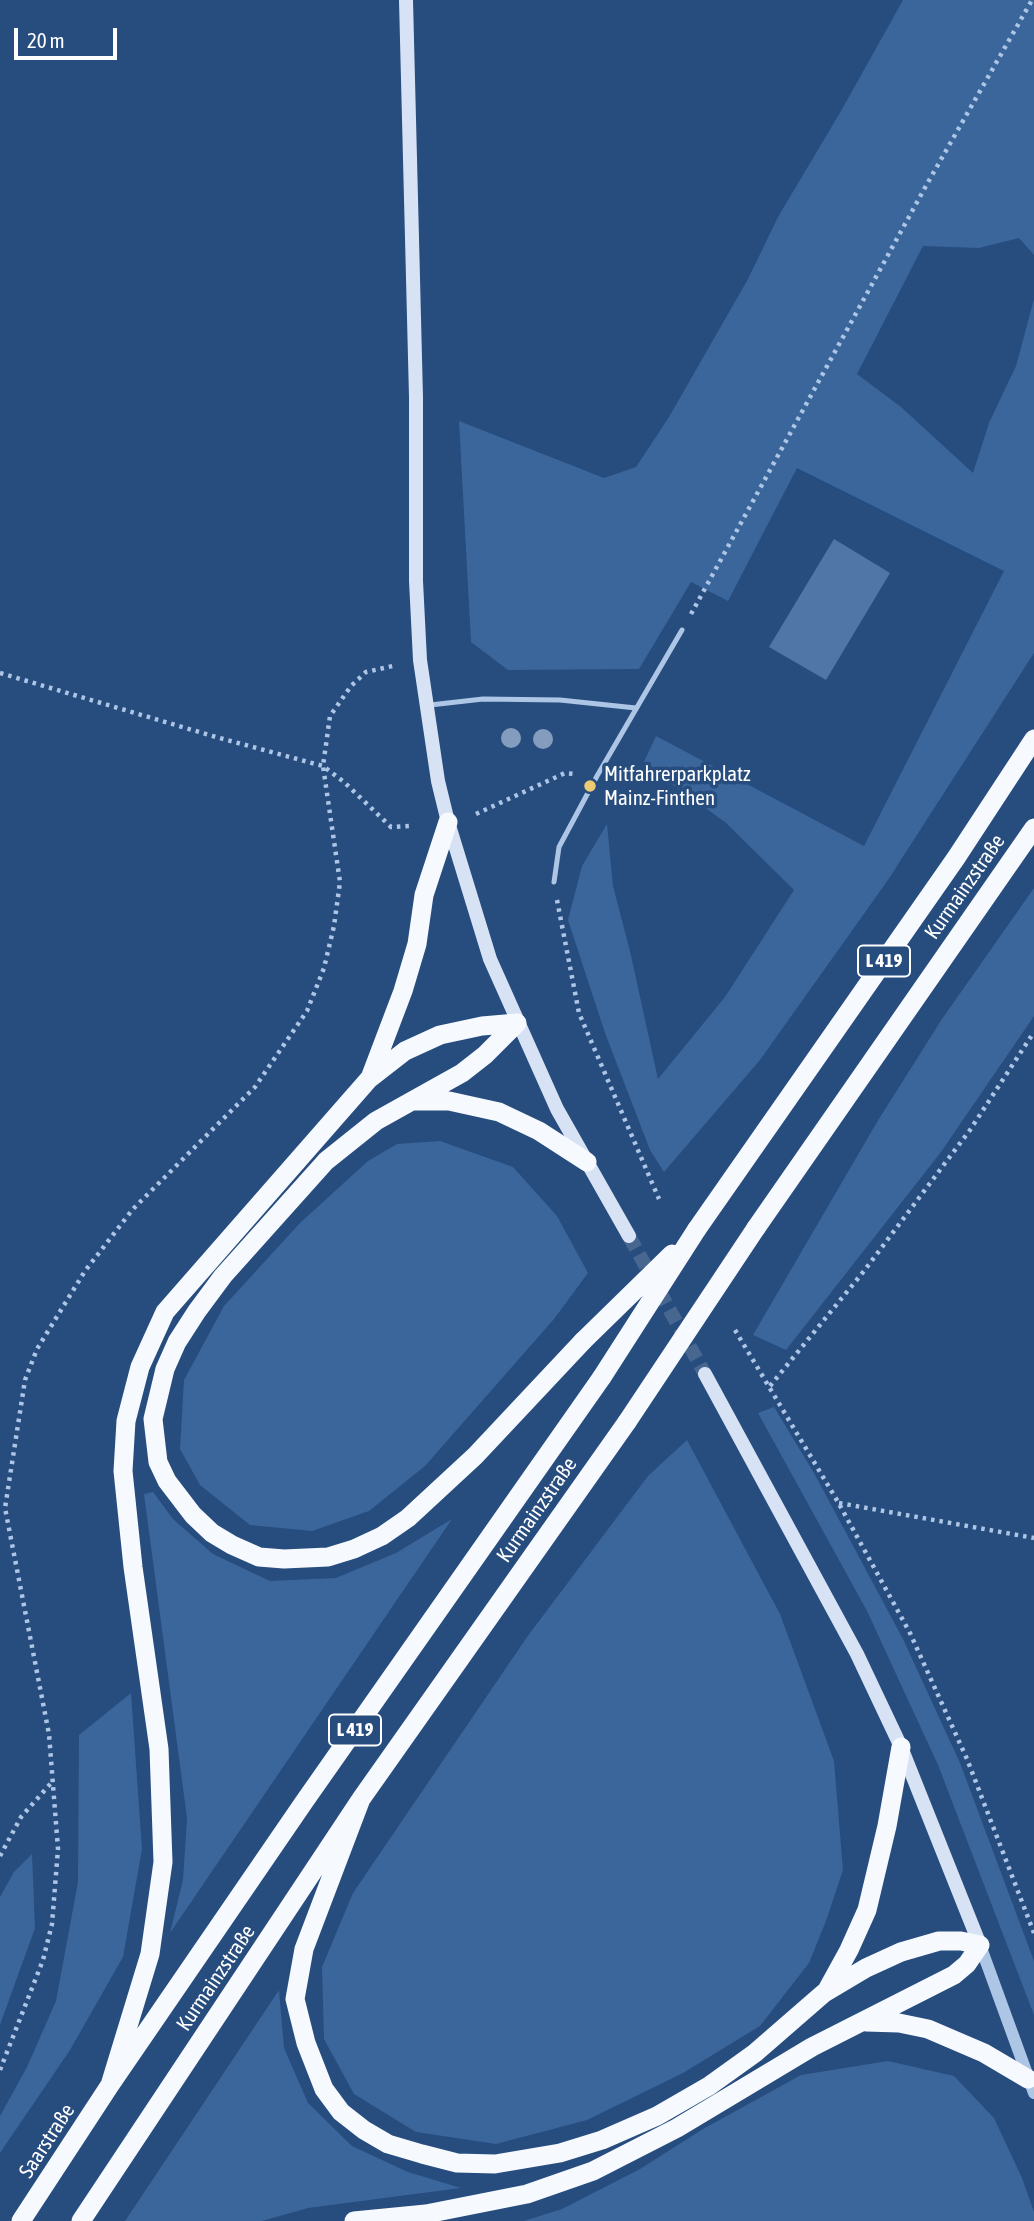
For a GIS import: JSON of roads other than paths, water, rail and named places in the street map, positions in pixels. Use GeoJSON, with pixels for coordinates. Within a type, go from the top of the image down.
{"type":"FeatureCollection","features":[{"type":"Feature","properties":{"kind":"highway","name":"Kurmainzstraße"},"geometry":{"type":"LineString","coordinates":[[110,2085],[304,1802],[602,1377],[697,1228],[948,869],[1034,739]]}},
{"type":"Feature","properties":{"kind":"highway"},"geometry":{"type":"LineString","coordinates":[[369,1079],[403,991],[417,944],[424,895],[448,822]]}},
{"type":"Feature","properties":{"kind":"highway","name":"Kurmainzstraße"},"geometry":{"type":"LineString","coordinates":[[81,2221],[361,1799],[627,1422],[757,1228],[1034,828]]}},
{"type":"Feature","properties":{"kind":"highway"},"geometry":{"type":"LineString","coordinates":[[110,2085],[150,1954],[163,1862],[159,1749],[133,1567],[123,1471],[126,1422],[139,1367],[165,1312],[369,1079],[405,1051],[440,1035],[482,1026],[517,1023]]}},
{"type":"Feature","properties":{"kind":"highway"},"geometry":{"type":"LineString","coordinates":[[517,1023],[485,1055],[462,1073],[376,1121],[326,1161],[223,1276],[197,1311],[177,1342],[165,1369],[153,1419],[158,1462],[178,1497],[212,1533],[259,1557],[328,1557],[382,1536],[437,1493],[583,1341],[697,1228]]}},
{"type":"Feature","properties":{"kind":"highway"},"geometry":{"type":"LineString","coordinates":[[412,1101],[449,1101],[499,1112],[539,1131],[587,1162]]}},
{"type":"Feature","properties":{"kind":"highway"},"geometry":{"type":"LineString","coordinates":[[824,1993],[849,1950],[867,1910],[887,1826],[901,1747]]}},
{"type":"Feature","properties":{"kind":"highway"},"geometry":{"type":"LineString","coordinates":[[354,2221],[426,2214],[527,2194],[593,2171],[677,2128],[812,2047],[954,1975],[967,1964],[980,1945],[961,1941],[939,1941],[901,1952],[866,1968],[824,1993],[755,2053],[709,2086],[657,2116],[602,2140],[560,2153],[495,2164],[457,2163],[388,2144],[341,2112],[324,2089],[306,2043],[295,1999],[304,1949],[361,1799]]}},
{"type":"Feature","properties":{"kind":"highway"},"geometry":{"type":"LineString","coordinates":[[862,2022],[899,2023],[928,2029],[984,2053],[1031,2086]]}},
{"type":"Feature","properties":{"kind":"highway","name":"Saarstraße"},"geometry":{"type":"LineString","coordinates":[[21,2221],[110,2085]]}},
{"type":"Feature","properties":{"kind":"main road"},"geometry":{"type":"LineString","coordinates":[[407,0],[416,397],[416,581],[420,660],[438,780],[448,822],[490,959],[557,1109],[629,1236]]}},
{"type":"Feature","properties":{"kind":"main road"},"geometry":{"type":"LineString","coordinates":[[705,1374],[857,1654],[901,1747],[980,1945]]}},
{"type":"Feature","properties":{"kind":"street"},"geometry":{"type":"LineString","coordinates":[[980,1945],[1031,2086]]}},
{"type":"Feature","properties":{"kind":"lane"},"geometry":{"type":"LineString","coordinates":[[554,882],[559,847],[597,776],[682,631]]}},
{"type":"Feature","properties":{"kind":"lane"},"geometry":{"type":"LineString","coordinates":[[427,705],[496,699],[560,700],[636,708]]}},
{"type":"Feature","properties":{"kind":"tunnel"},"geometry":{"type":"LineString","coordinates":[[629,1236],[705,1374]]}},
{"type":"Feature","properties":{"kind":"place","name":"Mitfahrerparkplatz Mainz-Finthen"},"geometry":{"type":"Point","coordinates":[590,786]}}]}
